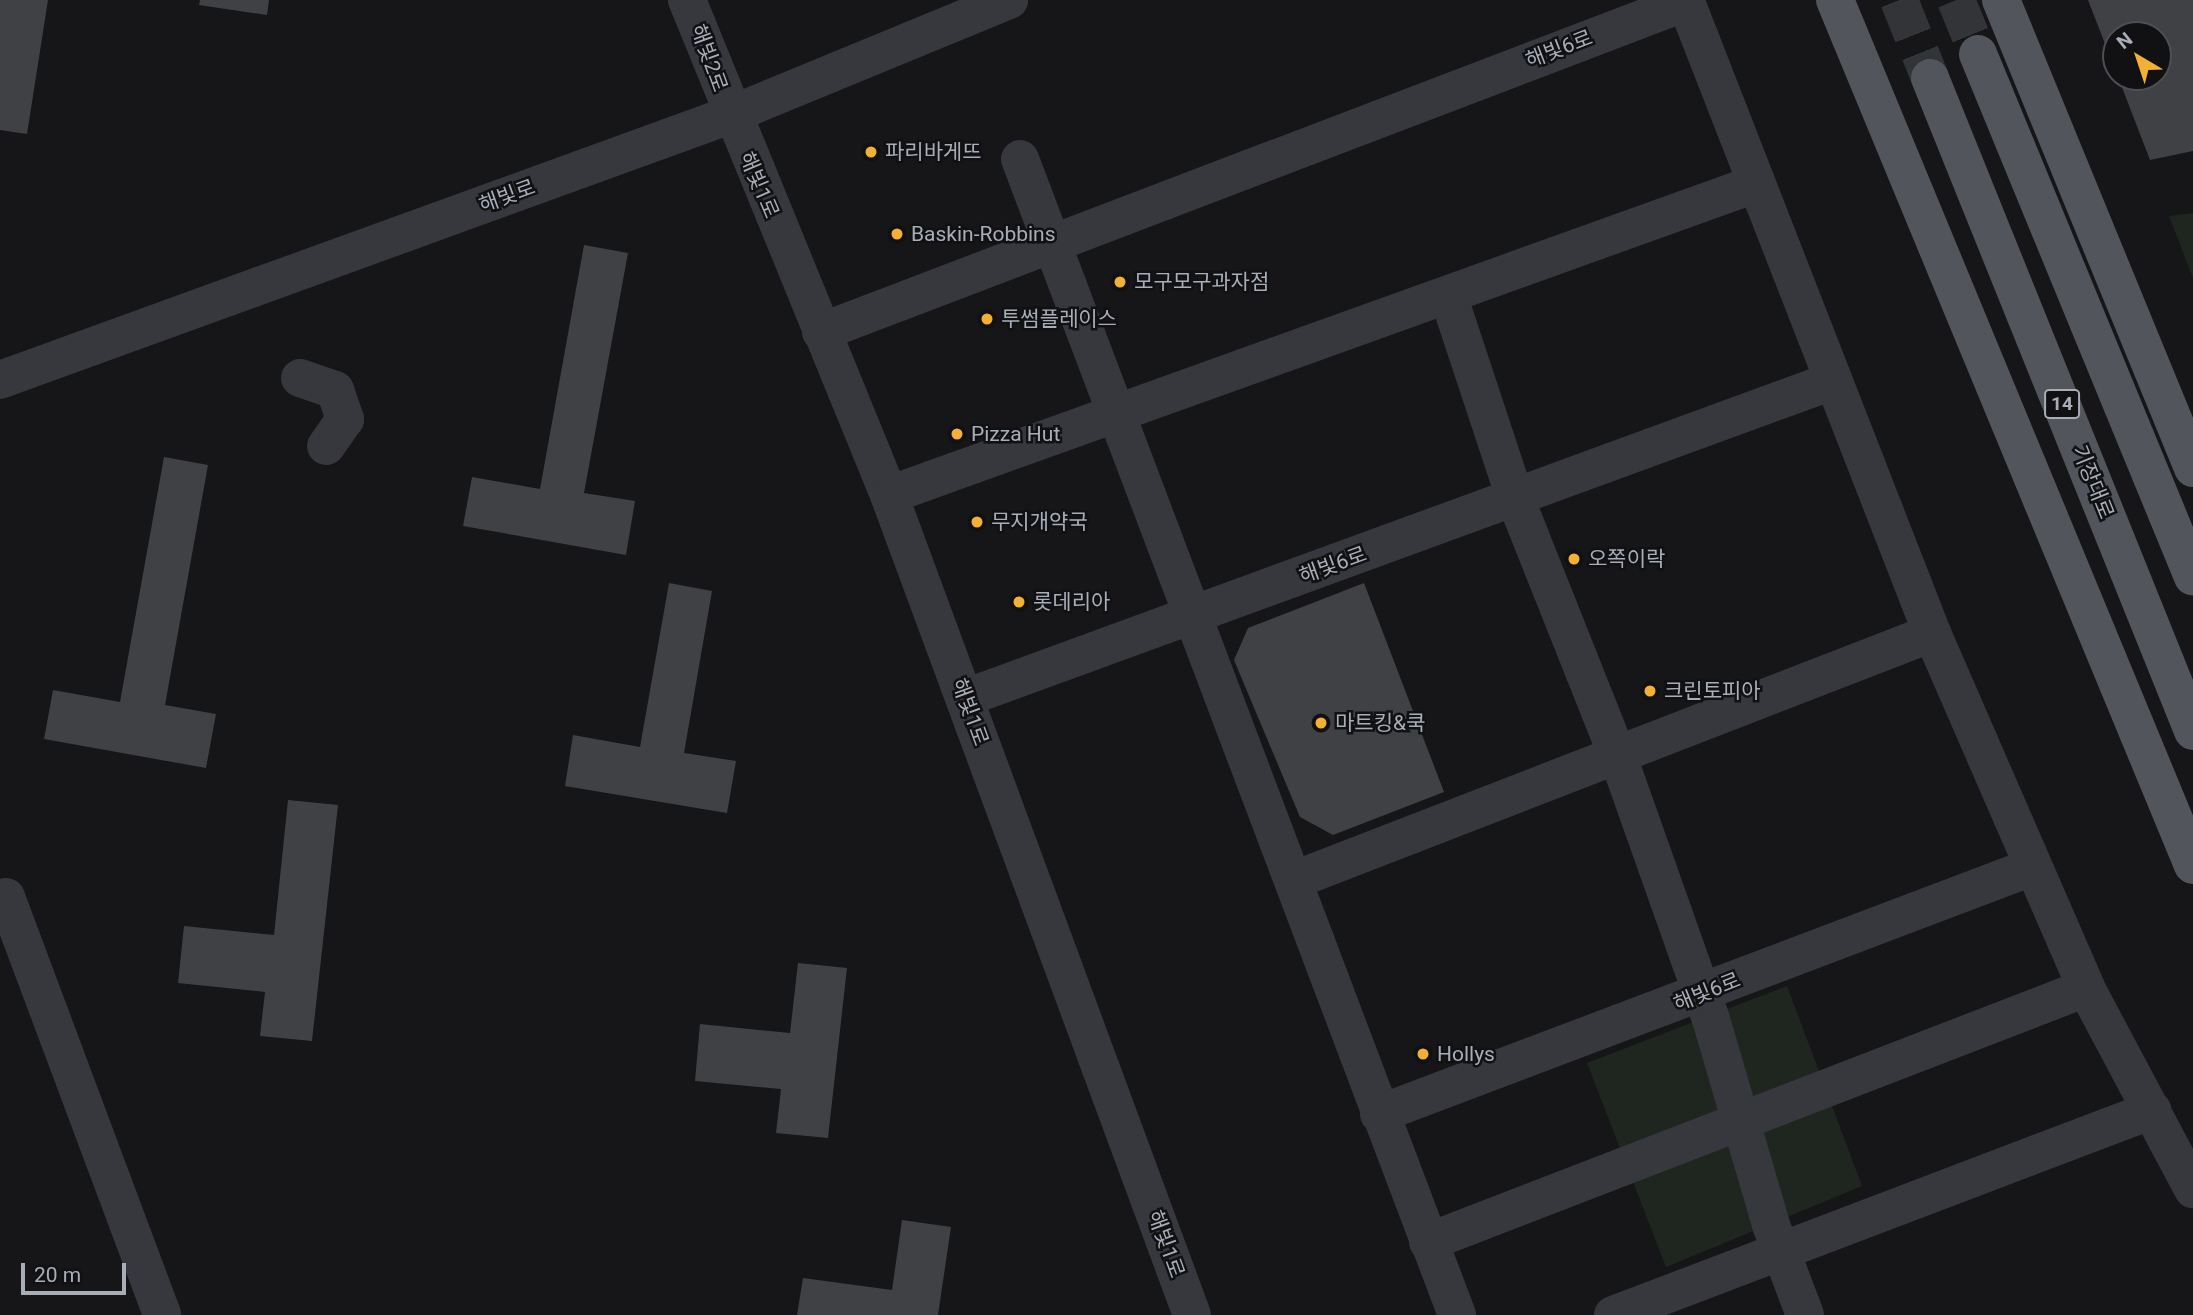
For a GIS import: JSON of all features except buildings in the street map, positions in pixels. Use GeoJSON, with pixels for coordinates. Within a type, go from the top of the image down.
{"type":"FeatureCollection","features":[{"type":"Feature","properties":{"kind":"main road"},"geometry":{"type":"LineString","coordinates":[[1835,0],[2193,865]]}},
{"type":"Feature","properties":{"kind":"main road"},"geometry":{"type":"LineString","coordinates":[[2001,0],[2193,468]]}},
{"type":"Feature","properties":{"kind":"main road","name":"14"},"geometry":{"type":"LineString","coordinates":[[1978,54],[2193,577]]}},
{"type":"Feature","properties":{"kind":"main road","name":"기장대로"},"geometry":{"type":"LineString","coordinates":[[1930,78],[2193,731]]}},
{"type":"Feature","properties":{"kind":"street","name":"해빛2로"},"geometry":{"type":"LineString","coordinates":[[687,0],[730,116]]}},
{"type":"Feature","properties":{"kind":"street","name":"해빛로"},"geometry":{"type":"LineString","coordinates":[[0,380],[730,116],[1009,0]]}},
{"type":"Feature","properties":{"kind":"street","name":"해빛6로"},"geometry":{"type":"LineString","coordinates":[[821,332],[1052,240],[1686,2],[1832,381],[1933,633],[2032,867],[2086,988],[2193,1189]]}},
{"type":"Feature","properties":{"kind":"street","name":"해빛1로"},"geometry":{"type":"LineString","coordinates":[[730,116],[889,495],[1192,1315]]}},
{"type":"Feature","properties":{"kind":"street"},"geometry":{"type":"LineString","coordinates":[[1020,159],[1116,413],[1189,619],[1297,879],[1380,1114],[1457,1315]]}},
{"type":"Feature","properties":{"kind":"street"},"geometry":{"type":"LineString","coordinates":[[889,495],[1449,298],[1755,184]]}},
{"type":"Feature","properties":{"kind":"street"},"geometry":{"type":"LineString","coordinates":[[1449,298],[1515,498],[1617,754],[1702,995],[1781,1250],[1805,1315]]}},
{"type":"Feature","properties":{"kind":"street"},"geometry":{"type":"LineString","coordinates":[[300,378],[335,390],[345,419],[326,446]]}},
{"type":"Feature","properties":{"kind":"street","name":"해빛6로"},"geometry":{"type":"LineString","coordinates":[[965,698],[1189,619],[1832,381]]}},
{"type":"Feature","properties":{"kind":"street"},"geometry":{"type":"LineString","coordinates":[[1297,879],[1933,633]]}},
{"type":"Feature","properties":{"kind":"street","name":"해빛6로"},"geometry":{"type":"LineString","coordinates":[[1380,1114],[1702,995],[2032,867]]}},
{"type":"Feature","properties":{"kind":"street"},"geometry":{"type":"LineString","coordinates":[[6,897],[162,1315]]}},
{"type":"Feature","properties":{"kind":"street"},"geometry":{"type":"LineString","coordinates":[[1427,1242],[2086,988]]}},
{"type":"Feature","properties":{"kind":"street"},"geometry":{"type":"LineString","coordinates":[[1613,1315],[2152,1110]]}},
{"type":"Feature","properties":{"kind":"shaded area"},"geometry":{"type":"Polygon","coordinates":[[[2193,213],[2193,278],[2169,216],[2193,213]]]}},
{"type":"Feature","properties":{"kind":"shaded area"},"geometry":{"type":"Polygon","coordinates":[[[1787,986],[1862,1186],[1666,1267],[1587,1063],[1787,986]]]}},
{"type":"Feature","properties":{"kind":"tunnel"},"geometry":{"type":"LineString","coordinates":[[1899,0],[1930,78]]}},
{"type":"Feature","properties":{"kind":"tunnel"},"geometry":{"type":"LineString","coordinates":[[1956,0],[1978,54]]}},
{"type":"Feature","properties":{"kind":"place","name":"파리바게뜨"},"geometry":{"type":"Point","coordinates":[871,152]}},
{"type":"Feature","properties":{"kind":"place","name":"Baskin-Robbins"},"geometry":{"type":"Point","coordinates":[897,234]}},
{"type":"Feature","properties":{"kind":"place","name":"모구모구과자점"},"geometry":{"type":"Point","coordinates":[1120,282]}},
{"type":"Feature","properties":{"kind":"place","name":"투썸플레이스"},"geometry":{"type":"Point","coordinates":[987,319]}},
{"type":"Feature","properties":{"kind":"place","name":"Pizza Hut"},"geometry":{"type":"Point","coordinates":[957,434]}},
{"type":"Feature","properties":{"kind":"place","name":"무지개약국"},"geometry":{"type":"Point","coordinates":[977,522]}},
{"type":"Feature","properties":{"kind":"place","name":"오쪽이락"},"geometry":{"type":"Point","coordinates":[1574,559]}},
{"type":"Feature","properties":{"kind":"place","name":"롯데리아"},"geometry":{"type":"Point","coordinates":[1019,602]}},
{"type":"Feature","properties":{"kind":"place","name":"크린토피아"},"geometry":{"type":"Point","coordinates":[1650,691]}},
{"type":"Feature","properties":{"kind":"place","name":"마트킹&쿡"},"geometry":{"type":"Point","coordinates":[1321,723]}},
{"type":"Feature","properties":{"kind":"place","name":"Hollys"},"geometry":{"type":"Point","coordinates":[1423,1054]}}]}
